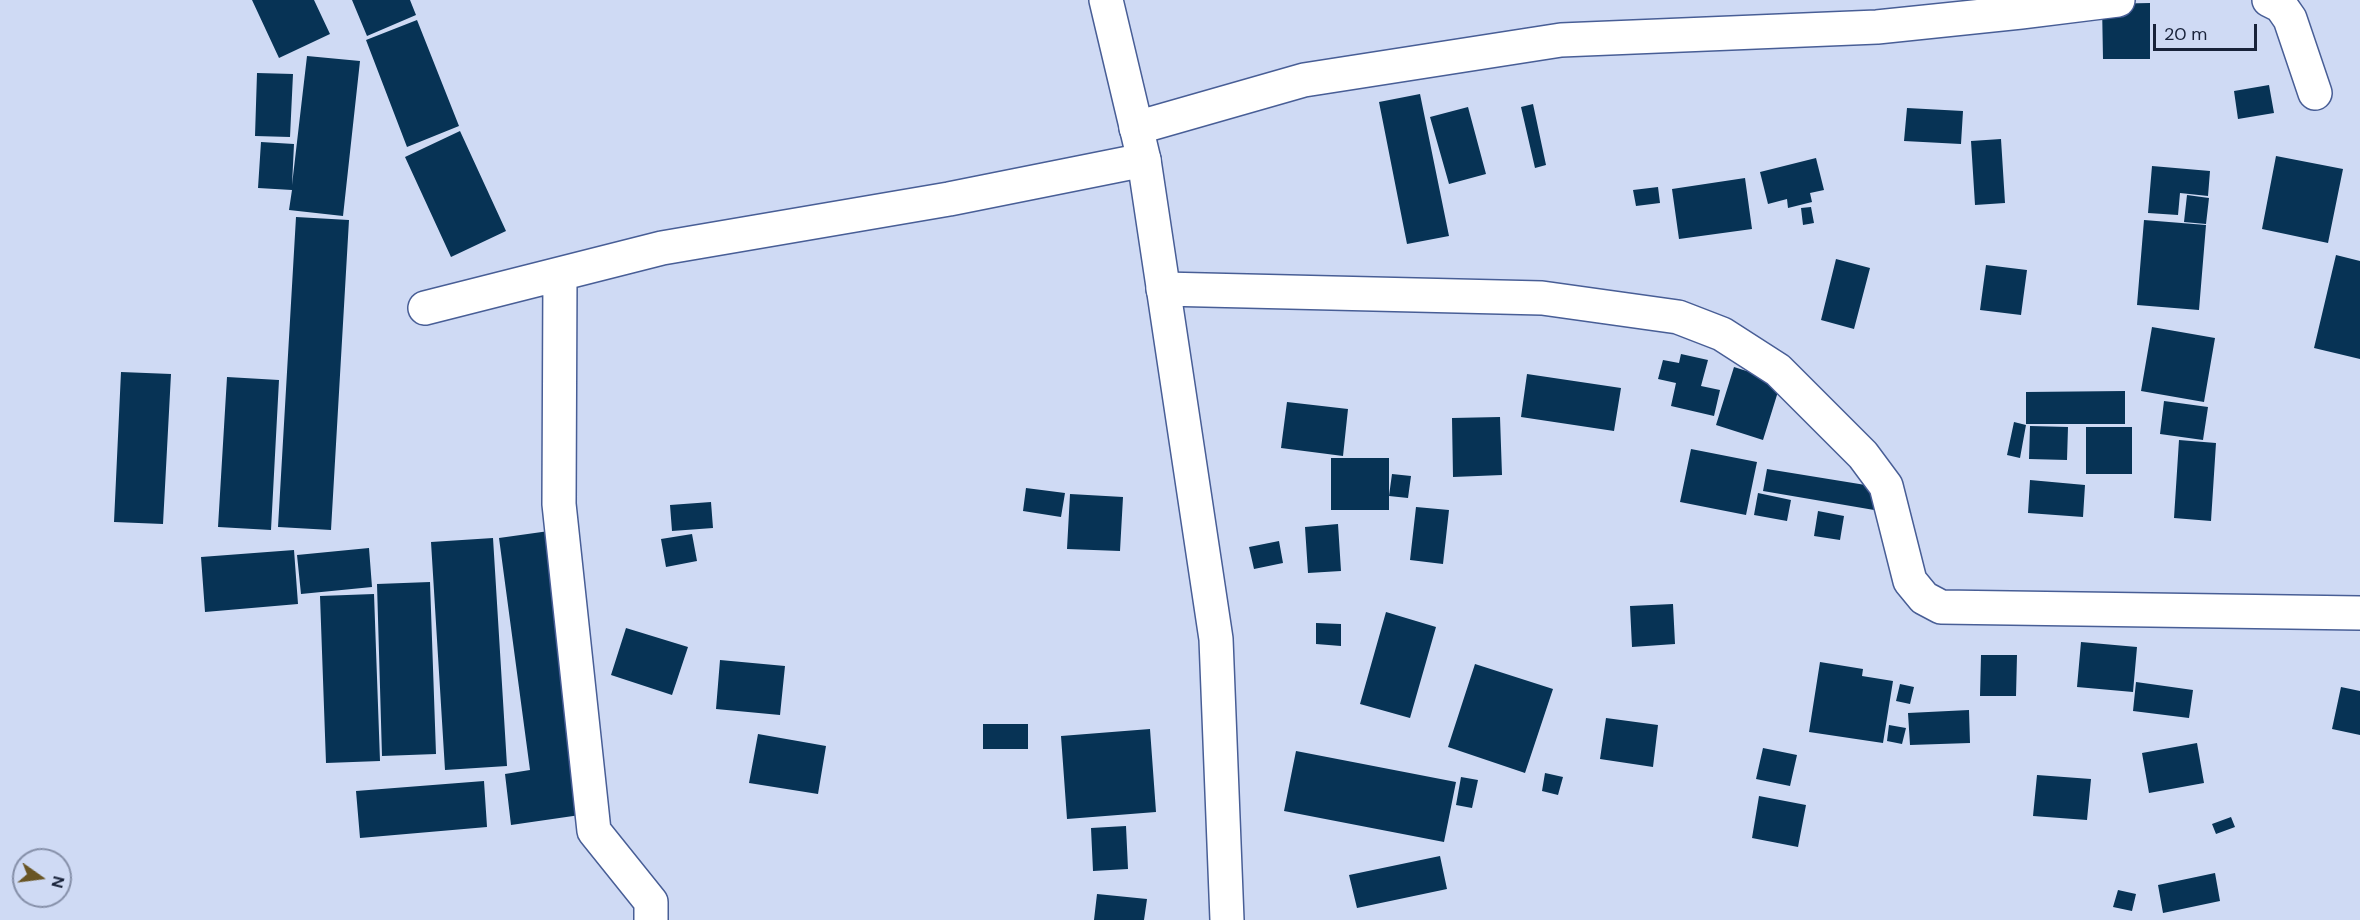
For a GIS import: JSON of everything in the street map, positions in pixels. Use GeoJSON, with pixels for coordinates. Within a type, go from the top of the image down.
{"type":"FeatureCollection","features":[{"type":"Feature","properties":{"kind":"street"},"geometry":{"type":"LineString","coordinates":[[1106,0],[1144,160],[1216,639],[1227,920]]}},
{"type":"Feature","properties":{"kind":"street"},"geometry":{"type":"LineString","coordinates":[[1136,128],[1304,80],[1561,40],[1877,27],[2118,0]]}},
{"type":"Feature","properties":{"kind":"street"},"geometry":{"type":"LineString","coordinates":[[2269,0],[2281,6],[2290,19],[2315,93]]}},
{"type":"Feature","properties":{"kind":"street"},"geometry":{"type":"LineString","coordinates":[[425,308],[662,248],[949,199],[1144,160]]}},
{"type":"Feature","properties":{"kind":"street"},"geometry":{"type":"LineString","coordinates":[[560,274],[559,504],[594,831],[651,902],[651,920]]}},
{"type":"Feature","properties":{"kind":"street"},"geometry":{"type":"LineString","coordinates":[[1163,289],[1542,298],[1678,317],[1722,334],[1778,370],[1863,455],[1886,486],[1910,581],[1924,598],[1941,607],[2360,613]]}},
{"type":"Feature","properties":{"kind":"building"},"geometry":{"type":"Polygon","coordinates":[[[252,0],[314,0],[330,34],[279,58],[252,0]]]}},
{"type":"Feature","properties":{"kind":"building"},"geometry":{"type":"Polygon","coordinates":[[[352,0],[410,0],[416,15],[367,36],[352,0]]]}},
{"type":"Feature","properties":{"kind":"building"},"geometry":{"type":"Polygon","coordinates":[[[2150,3],[2150,59],[2103,59],[2102,4],[2150,3]]]}},
{"type":"Feature","properties":{"kind":"building"},"geometry":{"type":"Polygon","coordinates":[[[417,20],[459,126],[407,147],[366,40],[417,20]]]}},
{"type":"Feature","properties":{"kind":"building"},"geometry":{"type":"Polygon","coordinates":[[[307,56],[360,61],[343,216],[289,210],[292,190],[258,188],[261,142],[294,144],[292,185],[307,56]]]}},
{"type":"Feature","properties":{"kind":"building"},"geometry":{"type":"Polygon","coordinates":[[[257,73],[293,74],[290,137],[255,136],[257,73]]]}},
{"type":"Feature","properties":{"kind":"building"},"geometry":{"type":"Polygon","coordinates":[[[2269,85],[2274,113],[2238,119],[2234,91],[2269,85]]]}},
{"type":"Feature","properties":{"kind":"building"},"geometry":{"type":"Polygon","coordinates":[[[1420,94],[1449,236],[1407,244],[1379,102],[1420,94]]]}},
{"type":"Feature","properties":{"kind":"building"},"geometry":{"type":"Polygon","coordinates":[[[1533,104],[1546,165],[1535,168],[1521,107],[1533,104]]]}},
{"type":"Feature","properties":{"kind":"building"},"geometry":{"type":"Polygon","coordinates":[[[1468,107],[1486,174],[1449,184],[1430,117],[1468,107]]]}},
{"type":"Feature","properties":{"kind":"building"},"geometry":{"type":"Polygon","coordinates":[[[1907,108],[1963,111],[1961,144],[1904,141],[1907,108]]]}},
{"type":"Feature","properties":{"kind":"building"},"geometry":{"type":"Polygon","coordinates":[[[460,131],[506,231],[451,257],[405,157],[460,131]]]}},
{"type":"Feature","properties":{"kind":"building"},"geometry":{"type":"Polygon","coordinates":[[[2001,139],[2005,203],[1975,205],[1971,141],[2001,139]]]}},
{"type":"Feature","properties":{"kind":"building"},"geometry":{"type":"Polygon","coordinates":[[[2276,156],[2343,169],[2328,243],[2262,229],[2276,156]]]}},
{"type":"Feature","properties":{"kind":"building"},"geometry":{"type":"Polygon","coordinates":[[[1816,158],[1824,190],[1810,193],[1812,202],[1788,208],[1787,199],[1768,204],[1760,172],[1816,158]]]}},
{"type":"Feature","properties":{"kind":"building"},"geometry":{"type":"Polygon","coordinates":[[[2152,166],[2210,171],[2208,196],[2180,193],[2178,215],[2148,213],[2152,166]]]}},
{"type":"Feature","properties":{"kind":"building"},"geometry":{"type":"Polygon","coordinates":[[[1745,178],[1752,229],[1679,239],[1672,189],[1745,178]]]}},
{"type":"Feature","properties":{"kind":"building"},"geometry":{"type":"Polygon","coordinates":[[[1658,187],[1660,203],[1636,206],[1633,190],[1658,187]]]}},
{"type":"Feature","properties":{"kind":"building"},"geometry":{"type":"Polygon","coordinates":[[[2187,195],[2209,198],[2206,224],[2184,222],[2187,195]]]}},
{"type":"Feature","properties":{"kind":"building"},"geometry":{"type":"Polygon","coordinates":[[[1811,207],[1814,223],[1803,225],[1801,208],[1811,207]]]}},
{"type":"Feature","properties":{"kind":"building"},"geometry":{"type":"Polygon","coordinates":[[[296,217],[349,220],[331,530],[278,527],[296,217]]]}},
{"type":"Feature","properties":{"kind":"building"},"geometry":{"type":"Polygon","coordinates":[[[2144,220],[2206,225],[2199,310],[2137,305],[2144,220]]]}},
{"type":"Feature","properties":{"kind":"building"},"geometry":{"type":"Polygon","coordinates":[[[2336,255],[2360,261],[2360,359],[2314,348],[2336,255]]]}},
{"type":"Feature","properties":{"kind":"building"},"geometry":{"type":"Polygon","coordinates":[[[1836,259],[1870,268],[1854,329],[1821,320],[1836,259]]]}},
{"type":"Feature","properties":{"kind":"building"},"geometry":{"type":"Polygon","coordinates":[[[1986,265],[2027,270],[2021,315],[1980,310],[1986,265]]]}},
{"type":"Feature","properties":{"kind":"building"},"geometry":{"type":"Polygon","coordinates":[[[2152,327],[2215,338],[2204,402],[2141,391],[2152,327]]]}},
{"type":"Feature","properties":{"kind":"building"},"geometry":{"type":"Polygon","coordinates":[[[1681,354],[1708,360],[1701,386],[1720,390],[1714,416],[1671,406],[1676,383],[1658,379],[1663,360],[1679,363],[1681,354]]]}},
{"type":"Feature","properties":{"kind":"building"},"geometry":{"type":"Polygon","coordinates":[[[1734,367],[1781,382],[1763,440],[1716,425],[1734,367]]]}},
{"type":"Feature","properties":{"kind":"building"},"geometry":{"type":"Polygon","coordinates":[[[121,372],[171,374],[163,524],[114,522],[121,372]]]}},
{"type":"Feature","properties":{"kind":"building"},"geometry":{"type":"Polygon","coordinates":[[[1527,374],[1621,388],[1614,431],[1521,417],[1527,374]]]}},
{"type":"Feature","properties":{"kind":"building"},"geometry":{"type":"Polygon","coordinates":[[[227,377],[279,380],[271,530],[218,527],[227,377]]]}},
{"type":"Feature","properties":{"kind":"building"},"geometry":{"type":"Polygon","coordinates":[[[2125,391],[2125,424],[2026,424],[2026,392],[2125,391]]]}},
{"type":"Feature","properties":{"kind":"building"},"geometry":{"type":"Polygon","coordinates":[[[2164,401],[2208,407],[2203,440],[2160,434],[2164,401]]]}},
{"type":"Feature","properties":{"kind":"building"},"geometry":{"type":"Polygon","coordinates":[[[1287,402],[1348,409],[1343,456],[1281,448],[1287,402]]]}},
{"type":"Feature","properties":{"kind":"building"},"geometry":{"type":"Polygon","coordinates":[[[1500,417],[1502,475],[1453,477],[1452,418],[1500,417]]]}},
{"type":"Feature","properties":{"kind":"building"},"geometry":{"type":"Polygon","coordinates":[[[2014,422],[2026,425],[2020,458],[2007,455],[2014,422]]]}},
{"type":"Feature","properties":{"kind":"building"},"geometry":{"type":"Polygon","coordinates":[[[2030,426],[2068,427],[2067,460],[2029,459],[2030,426]]]}},
{"type":"Feature","properties":{"kind":"building"},"geometry":{"type":"Polygon","coordinates":[[[2086,427],[2132,427],[2132,474],[2086,474],[2086,427]]]}},
{"type":"Feature","properties":{"kind":"building"},"geometry":{"type":"Polygon","coordinates":[[[2179,440],[2216,443],[2211,521],[2174,518],[2179,440]]]}},
{"type":"Feature","properties":{"kind":"building"},"geometry":{"type":"Polygon","coordinates":[[[1691,449],[1757,462],[1746,515],[1680,502],[1691,449]]]}},
{"type":"Feature","properties":{"kind":"building"},"geometry":{"type":"Polygon","coordinates":[[[1331,458],[1389,458],[1389,510],[1331,510],[1331,458]]]}},
{"type":"Feature","properties":{"kind":"building"},"geometry":{"type":"Polygon","coordinates":[[[1767,469],[1884,488],[1880,511],[1763,491],[1767,469]]]}},
{"type":"Feature","properties":{"kind":"building"},"geometry":{"type":"Polygon","coordinates":[[[1392,474],[1411,476],[1408,498],[1389,496],[1392,474]]]}},
{"type":"Feature","properties":{"kind":"building"},"geometry":{"type":"Polygon","coordinates":[[[2030,480],[2085,485],[2083,517],[2028,513],[2030,480]]]}},
{"type":"Feature","properties":{"kind":"building"},"geometry":{"type":"Polygon","coordinates":[[[1026,488],[1065,493],[1061,517],[1023,511],[1026,488]]]}},
{"type":"Feature","properties":{"kind":"building"},"geometry":{"type":"Polygon","coordinates":[[[1758,493],[1791,500],[1787,521],[1754,515],[1758,493]]]}},
{"type":"Feature","properties":{"kind":"building"},"geometry":{"type":"Polygon","coordinates":[[[1070,494],[1123,497],[1120,551],[1067,549],[1070,494]]]}},
{"type":"Feature","properties":{"kind":"building"},"geometry":{"type":"Polygon","coordinates":[[[711,502],[713,528],[672,531],[670,505],[711,502]]]}},
{"type":"Feature","properties":{"kind":"building"},"geometry":{"type":"Polygon","coordinates":[[[1416,507],[1449,510],[1443,564],[1410,560],[1416,507]]]}},
{"type":"Feature","properties":{"kind":"building"},"geometry":{"type":"Polygon","coordinates":[[[1818,511],[1844,516],[1840,540],[1814,536],[1818,511]]]}},
{"type":"Feature","properties":{"kind":"building"},"geometry":{"type":"Polygon","coordinates":[[[1338,524],[1341,571],[1308,573],[1305,527],[1338,524]]]}},
{"type":"Feature","properties":{"kind":"building"},"geometry":{"type":"Polygon","coordinates":[[[549,531],[587,814],[511,825],[505,774],[530,770],[499,538],[549,531]]]}},
{"type":"Feature","properties":{"kind":"building"},"geometry":{"type":"Polygon","coordinates":[[[692,534],[697,561],[666,567],[661,539],[692,534]]]}},
{"type":"Feature","properties":{"kind":"building"},"geometry":{"type":"Polygon","coordinates":[[[493,538],[507,766],[445,770],[431,542],[493,538]]]}},
{"type":"Feature","properties":{"kind":"building"},"geometry":{"type":"Polygon","coordinates":[[[1279,541],[1283,563],[1254,569],[1249,547],[1279,541]]]}},
{"type":"Feature","properties":{"kind":"building"},"geometry":{"type":"Polygon","coordinates":[[[369,548],[372,587],[301,594],[297,555],[369,548]]]}},
{"type":"Feature","properties":{"kind":"building"},"geometry":{"type":"Polygon","coordinates":[[[294,550],[298,604],[205,612],[201,557],[294,550]]]}},
{"type":"Feature","properties":{"kind":"building"},"geometry":{"type":"Polygon","coordinates":[[[430,582],[436,754],[382,756],[377,584],[430,582]]]}},
{"type":"Feature","properties":{"kind":"building"},"geometry":{"type":"Polygon","coordinates":[[[374,594],[380,761],[326,763],[320,596],[374,594]]]}},
{"type":"Feature","properties":{"kind":"building"},"geometry":{"type":"Polygon","coordinates":[[[1673,604],[1675,644],[1632,647],[1630,606],[1673,604]]]}},
{"type":"Feature","properties":{"kind":"building"},"geometry":{"type":"Polygon","coordinates":[[[1386,612],[1436,627],[1410,718],[1360,704],[1386,612]]]}},
{"type":"Feature","properties":{"kind":"building"},"geometry":{"type":"Polygon","coordinates":[[[1316,623],[1341,624],[1341,646],[1316,644],[1316,623]]]}},
{"type":"Feature","properties":{"kind":"building"},"geometry":{"type":"Polygon","coordinates":[[[626,628],[688,647],[672,695],[611,675],[626,628]]]}},
{"type":"Feature","properties":{"kind":"building"},"geometry":{"type":"Polygon","coordinates":[[[2081,642],[2137,647],[2133,692],[2077,687],[2081,642]]]}},
{"type":"Feature","properties":{"kind":"building"},"geometry":{"type":"Polygon","coordinates":[[[1981,655],[2017,655],[2016,696],[1980,696],[1981,655]]]}},
{"type":"Feature","properties":{"kind":"building"},"geometry":{"type":"Polygon","coordinates":[[[720,660],[785,666],[780,715],[716,709],[720,660]]]}},
{"type":"Feature","properties":{"kind":"building"},"geometry":{"type":"Polygon","coordinates":[[[1820,662],[1863,669],[1862,676],[1893,681],[1883,743],[1809,732],[1820,662]]]}},
{"type":"Feature","properties":{"kind":"building"},"geometry":{"type":"Polygon","coordinates":[[[1475,664],[1553,689],[1525,773],[1448,747],[1475,664]]]}},
{"type":"Feature","properties":{"kind":"building"},"geometry":{"type":"Polygon","coordinates":[[[2136,682],[2193,690],[2189,718],[2133,711],[2136,682]]]}},
{"type":"Feature","properties":{"kind":"building"},"geometry":{"type":"Polygon","coordinates":[[[1900,684],[1914,687],[1910,704],[1896,701],[1900,684]]]}},
{"type":"Feature","properties":{"kind":"building"},"geometry":{"type":"Polygon","coordinates":[[[2341,687],[2360,691],[2360,735],[2332,729],[2341,687]]]}},
{"type":"Feature","properties":{"kind":"building"},"geometry":{"type":"Polygon","coordinates":[[[1969,710],[1970,743],[1910,745],[1908,713],[1969,710]]]}},
{"type":"Feature","properties":{"kind":"building"},"geometry":{"type":"Polygon","coordinates":[[[1606,718],[1658,725],[1653,767],[1600,759],[1606,718]]]}},
{"type":"Feature","properties":{"kind":"building"},"geometry":{"type":"Polygon","coordinates":[[[983,724],[1028,724],[1028,749],[983,749],[983,724]]]}},
{"type":"Feature","properties":{"kind":"building"},"geometry":{"type":"Polygon","coordinates":[[[1889,725],[1906,728],[1902,744],[1887,741],[1889,725]]]}},
{"type":"Feature","properties":{"kind":"building"},"geometry":{"type":"Polygon","coordinates":[[[1150,729],[1156,812],[1067,819],[1061,736],[1150,729]]]}},
{"type":"Feature","properties":{"kind":"building"},"geometry":{"type":"Polygon","coordinates":[[[758,734],[826,746],[818,794],[749,783],[758,734]]]}},
{"type":"Feature","properties":{"kind":"building"},"geometry":{"type":"Polygon","coordinates":[[[2197,743],[2204,783],[2149,793],[2142,753],[2197,743]]]}},
{"type":"Feature","properties":{"kind":"building"},"geometry":{"type":"Polygon","coordinates":[[[1763,748],[1797,755],[1790,786],[1756,779],[1763,748]]]}},
{"type":"Feature","properties":{"kind":"building"},"geometry":{"type":"Polygon","coordinates":[[[1296,751],[1456,782],[1444,842],[1284,811],[1296,751]]]}},
{"type":"Feature","properties":{"kind":"building"},"geometry":{"type":"Polygon","coordinates":[[[1545,773],[1563,777],[1558,795],[1542,791],[1545,773]]]}},
{"type":"Feature","properties":{"kind":"building"},"geometry":{"type":"Polygon","coordinates":[[[2037,775],[2091,779],[2087,820],[2033,816],[2037,775]]]}},
{"type":"Feature","properties":{"kind":"building"},"geometry":{"type":"Polygon","coordinates":[[[1461,777],[1478,780],[1472,808],[1456,805],[1461,777]]]}},
{"type":"Feature","properties":{"kind":"building"},"geometry":{"type":"Polygon","coordinates":[[[484,781],[487,827],[360,838],[356,791],[484,781]]]}},
{"type":"Feature","properties":{"kind":"building"},"geometry":{"type":"Polygon","coordinates":[[[1759,796],[1806,805],[1798,847],[1752,838],[1759,796]]]}},
{"type":"Feature","properties":{"kind":"building"},"geometry":{"type":"Polygon","coordinates":[[[2231,817],[2235,827],[2216,834],[2212,824],[2231,817]]]}},
{"type":"Feature","properties":{"kind":"building"},"geometry":{"type":"Polygon","coordinates":[[[1126,826],[1128,869],[1093,871],[1091,828],[1126,826]]]}},
{"type":"Feature","properties":{"kind":"building"},"geometry":{"type":"Polygon","coordinates":[[[1440,856],[1447,889],[1357,908],[1349,875],[1440,856]]]}},
{"type":"Feature","properties":{"kind":"building"},"geometry":{"type":"Polygon","coordinates":[[[2215,873],[2220,901],[2163,913],[2158,885],[2215,873]]]}},
{"type":"Feature","properties":{"kind":"building"},"geometry":{"type":"Polygon","coordinates":[[[2118,890],[2136,894],[2132,911],[2113,907],[2118,890]]]}},
{"type":"Feature","properties":{"kind":"building"},"geometry":{"type":"Polygon","coordinates":[[[1097,894],[1147,899],[1144,920],[1094,920],[1097,894]]]}}]}
